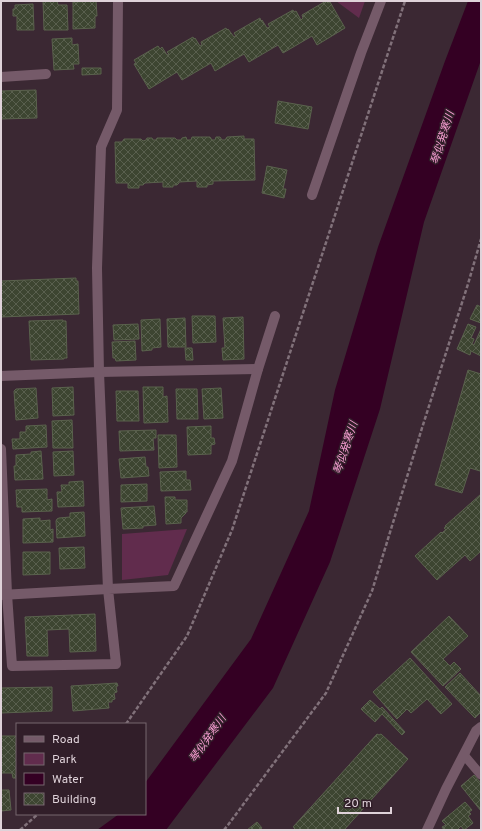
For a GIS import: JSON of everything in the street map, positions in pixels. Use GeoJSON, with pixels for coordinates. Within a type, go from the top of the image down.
{"type":"FeatureCollection","features":[{"type":"Feature","properties":{"kind":"street"},"geometry":{"type":"LineString","coordinates":[[1,449],[4,595],[12,666],[116,664],[108,589],[99,372],[97,268],[101,148],[117,110],[118,1]]}},
{"type":"Feature","properties":{"kind":"street"},"geometry":{"type":"LineString","coordinates":[[312,195],[361,53],[381,1]]}},
{"type":"Feature","properties":{"kind":"street"},"geometry":{"type":"LineString","coordinates":[[1,77],[46,74]]}},
{"type":"Feature","properties":{"kind":"street"},"geometry":{"type":"LineString","coordinates":[[4,595],[174,586],[232,461],[274,316]]}},
{"type":"Feature","properties":{"kind":"street"},"geometry":{"type":"LineString","coordinates":[[1,376],[99,372],[258,369]]}},
{"type":"Feature","properties":{"kind":"street"},"geometry":{"type":"LineString","coordinates":[[427,830],[476,731],[481,727]]}},
{"type":"Feature","properties":{"kind":"lane"},"geometry":{"type":"LineString","coordinates":[[464,755],[481,775]]}},
{"type":"Feature","properties":{"kind":"path"},"geometry":{"type":"LineString","coordinates":[[127,723],[187,636],[232,530],[405,1]]}},
{"type":"Feature","properties":{"kind":"path"},"geometry":{"type":"LineString","coordinates":[[224,830],[326,693],[372,591],[481,239]]}},
{"type":"Feature","properties":{"kind":"path"},"geometry":{"type":"LineString","coordinates":[[20,830],[37,815]]}},
{"type":"Feature","properties":{"kind":"green space"},"geometry":{"type":"Polygon","coordinates":[[[336,1],[365,1],[359,18],[336,1]]]}},
{"type":"Feature","properties":{"kind":"green space"},"geometry":{"type":"Polygon","coordinates":[[[187,529],[168,575],[122,580],[122,534],[187,529]]]}},
{"type":"Feature","properties":{"kind":"water","name":"琴似発寒川"},"geometry":{"type":"Polygon","coordinates":[[[468,1],[481,1],[481,60],[424,222],[380,409],[330,562],[273,688],[166,830],[97,830],[118,815],[146,815],[146,782],[251,639],[309,511],[335,390],[378,247],[468,1]]]}},
{"type":"Feature","properties":{"kind":"building"},"geometry":{"type":"Polygon","coordinates":[[[43,1],[57,1],[58,5],[67,5],[68,30],[44,30],[43,1]]]}},
{"type":"Feature","properties":{"kind":"building"},"geometry":{"type":"Polygon","coordinates":[[[96,1],[97,16],[95,16],[95,28],[73,29],[73,2],[96,1]]]}},
{"type":"Feature","properties":{"kind":"building"},"geometry":{"type":"Polygon","coordinates":[[[326,1],[328,3],[330,2],[345,28],[317,45],[312,36],[283,53],[278,45],[249,62],[244,54],[215,71],[211,63],[182,80],[177,72],[149,89],[134,64],[136,63],[134,60],[158,46],[160,49],[162,47],[167,55],[169,54],[167,52],[193,37],[200,46],[202,45],[201,42],[226,28],[234,37],[236,36],[234,33],[260,18],[267,28],[270,27],[268,24],[293,10],[294,12],[296,11],[301,20],[303,18],[302,15],[326,1]]]}},
{"type":"Feature","properties":{"kind":"building"},"geometry":{"type":"Polygon","coordinates":[[[33,4],[34,30],[17,30],[17,16],[13,16],[13,9],[15,9],[15,5],[33,4]]]}},
{"type":"Feature","properties":{"kind":"building"},"geometry":{"type":"Polygon","coordinates":[[[72,38],[72,45],[78,44],[79,64],[73,64],[74,69],[54,70],[52,39],[72,38]]]}},
{"type":"Feature","properties":{"kind":"building"},"geometry":{"type":"Polygon","coordinates":[[[82,68],[101,68],[101,74],[82,75],[82,68]]]}},
{"type":"Feature","properties":{"kind":"building"},"geometry":{"type":"Polygon","coordinates":[[[36,90],[37,118],[1,119],[1,91],[36,90]]]}},
{"type":"Feature","properties":{"kind":"building"},"geometry":{"type":"Polygon","coordinates":[[[278,101],[312,107],[308,129],[275,123],[278,101]]]}},
{"type":"Feature","properties":{"kind":"building"},"geometry":{"type":"Polygon","coordinates":[[[244,136],[244,139],[254,139],[255,180],[213,181],[213,184],[207,185],[207,187],[197,187],[197,181],[179,182],[177,185],[173,185],[173,187],[163,187],[163,182],[145,183],[143,185],[139,185],[139,188],[128,188],[128,183],[116,183],[115,142],[122,142],[124,139],[141,139],[143,141],[147,138],[156,140],[157,138],[175,138],[177,140],[181,140],[182,138],[186,137],[187,140],[191,140],[192,137],[210,137],[212,140],[215,140],[216,137],[220,137],[222,140],[225,140],[227,137],[244,136]]]}},
{"type":"Feature","properties":{"kind":"building"},"geometry":{"type":"Polygon","coordinates":[[[267,166],[287,170],[283,189],[286,189],[284,198],[262,193],[267,166]]]}},
{"type":"Feature","properties":{"kind":"building"},"geometry":{"type":"Polygon","coordinates":[[[76,278],[76,281],[78,281],[79,314],[1,317],[1,281],[76,278]]]}},
{"type":"Feature","properties":{"kind":"building"},"geometry":{"type":"Polygon","coordinates":[[[477,305],[481,307],[481,323],[470,319],[477,305]]]}},
{"type":"Feature","properties":{"kind":"building"},"geometry":{"type":"Polygon","coordinates":[[[192,316],[215,316],[216,342],[193,343],[192,316]]]}},
{"type":"Feature","properties":{"kind":"building"},"geometry":{"type":"Polygon","coordinates":[[[243,317],[244,359],[223,360],[222,348],[225,348],[223,318],[243,317]]]}},
{"type":"Feature","properties":{"kind":"building"},"geometry":{"type":"Polygon","coordinates":[[[185,318],[186,347],[168,347],[167,319],[185,318]]]}},
{"type":"Feature","properties":{"kind":"building"},"geometry":{"type":"Polygon","coordinates":[[[160,319],[161,347],[142,351],[141,320],[160,319]]]}},
{"type":"Feature","properties":{"kind":"building"},"geometry":{"type":"Polygon","coordinates":[[[29,321],[66,321],[67,358],[31,360],[29,321]]]}},
{"type":"Feature","properties":{"kind":"building"},"geometry":{"type":"Polygon","coordinates":[[[138,324],[139,339],[114,340],[113,325],[138,324]]]}},
{"type":"Feature","properties":{"kind":"building"},"geometry":{"type":"Polygon","coordinates":[[[468,324],[476,327],[471,338],[474,339],[472,344],[474,345],[481,329],[481,356],[471,351],[470,355],[457,349],[468,324]]]}},
{"type":"Feature","properties":{"kind":"building"},"geometry":{"type":"Polygon","coordinates":[[[135,341],[136,360],[116,361],[115,358],[113,358],[112,342],[135,341]]]}},
{"type":"Feature","properties":{"kind":"building"},"geometry":{"type":"Polygon","coordinates":[[[185,348],[192,348],[193,360],[186,360],[185,348]]]}},
{"type":"Feature","properties":{"kind":"building"},"geometry":{"type":"Polygon","coordinates":[[[468,370],[481,374],[481,467],[480,471],[470,468],[462,493],[435,485],[468,370]]]}},
{"type":"Feature","properties":{"kind":"building"},"geometry":{"type":"Polygon","coordinates":[[[73,387],[74,415],[53,416],[52,388],[73,387]]]}},
{"type":"Feature","properties":{"kind":"building"},"geometry":{"type":"Polygon","coordinates":[[[143,387],[163,387],[163,397],[167,396],[168,422],[144,423],[143,387]]]}},
{"type":"Feature","properties":{"kind":"building"},"geometry":{"type":"Polygon","coordinates":[[[36,388],[38,418],[16,420],[14,391],[16,389],[36,388]]]}},
{"type":"Feature","properties":{"kind":"building"},"geometry":{"type":"Polygon","coordinates":[[[221,388],[223,418],[204,419],[202,389],[221,388]]]}},
{"type":"Feature","properties":{"kind":"building"},"geometry":{"type":"Polygon","coordinates":[[[176,389],[197,389],[198,419],[177,419],[176,389]]]}},
{"type":"Feature","properties":{"kind":"building"},"geometry":{"type":"Polygon","coordinates":[[[116,391],[138,391],[139,421],[117,421],[116,391]]]}},
{"type":"Feature","properties":{"kind":"building"},"geometry":{"type":"Polygon","coordinates":[[[72,420],[73,448],[53,448],[52,421],[72,420]]]}},
{"type":"Feature","properties":{"kind":"building"},"geometry":{"type":"Polygon","coordinates":[[[46,425],[47,447],[13,449],[12,439],[20,439],[20,432],[26,432],[26,426],[46,425]]]}},
{"type":"Feature","properties":{"kind":"building"},"geometry":{"type":"Polygon","coordinates":[[[211,426],[211,438],[214,438],[215,444],[211,445],[211,454],[188,455],[187,427],[211,426]]]}},
{"type":"Feature","properties":{"kind":"building"},"geometry":{"type":"Polygon","coordinates":[[[156,430],[156,438],[153,438],[154,450],[120,451],[119,431],[156,430]]]}},
{"type":"Feature","properties":{"kind":"building"},"geometry":{"type":"Polygon","coordinates":[[[158,435],[176,435],[177,467],[159,468],[158,435]]]}},
{"type":"Feature","properties":{"kind":"building"},"geometry":{"type":"Polygon","coordinates":[[[41,451],[43,479],[15,480],[14,466],[16,466],[16,455],[31,454],[31,452],[41,451]]]}},
{"type":"Feature","properties":{"kind":"building"},"geometry":{"type":"Polygon","coordinates":[[[73,451],[74,475],[54,476],[53,452],[73,451]]]}},
{"type":"Feature","properties":{"kind":"building"},"geometry":{"type":"Polygon","coordinates":[[[145,457],[149,476],[121,478],[119,459],[145,457]]]}},
{"type":"Feature","properties":{"kind":"building"},"geometry":{"type":"Polygon","coordinates":[[[186,471],[186,480],[190,480],[191,490],[161,491],[160,472],[186,471]]]}},
{"type":"Feature","properties":{"kind":"building"},"geometry":{"type":"Polygon","coordinates":[[[83,481],[84,506],[58,507],[57,492],[62,492],[61,485],[69,485],[69,482],[83,481]]]}},
{"type":"Feature","properties":{"kind":"building"},"geometry":{"type":"Polygon","coordinates":[[[147,484],[147,501],[121,502],[121,485],[147,484]]]}},
{"type":"Feature","properties":{"kind":"building"},"geometry":{"type":"Polygon","coordinates":[[[47,489],[47,500],[52,499],[52,511],[22,512],[22,507],[17,507],[16,490],[47,489]]]}},
{"type":"Feature","properties":{"kind":"building"},"geometry":{"type":"Polygon","coordinates":[[[481,494],[481,551],[470,561],[465,555],[437,580],[415,556],[441,532],[442,533],[446,530],[444,528],[446,527],[445,526],[481,494]]]}},
{"type":"Feature","properties":{"kind":"building"},"geometry":{"type":"Polygon","coordinates":[[[165,497],[175,497],[175,500],[187,500],[187,512],[185,512],[186,513],[181,518],[181,523],[166,524],[165,497]]]}},
{"type":"Feature","properties":{"kind":"building"},"geometry":{"type":"Polygon","coordinates":[[[154,506],[156,525],[143,526],[143,528],[123,529],[121,508],[154,506]]]}},
{"type":"Feature","properties":{"kind":"building"},"geometry":{"type":"Polygon","coordinates":[[[84,512],[85,536],[57,538],[57,519],[70,517],[70,513],[84,512]]]}},
{"type":"Feature","properties":{"kind":"building"},"geometry":{"type":"Polygon","coordinates":[[[40,518],[40,521],[50,520],[50,530],[53,529],[53,542],[23,543],[23,519],[40,518]]]}},
{"type":"Feature","properties":{"kind":"building"},"geometry":{"type":"Polygon","coordinates":[[[84,547],[85,568],[60,569],[59,548],[84,547]]]}},
{"type":"Feature","properties":{"kind":"building"},"geometry":{"type":"Polygon","coordinates":[[[23,552],[50,552],[50,574],[23,575],[23,552]]]}},
{"type":"Feature","properties":{"kind":"building"},"geometry":{"type":"Polygon","coordinates":[[[95,614],[96,651],[70,652],[69,629],[47,630],[48,656],[27,656],[25,617],[95,614]]]}},
{"type":"Feature","properties":{"kind":"building"},"geometry":{"type":"Polygon","coordinates":[[[449,616],[468,636],[443,659],[450,666],[454,662],[461,669],[443,686],[411,652],[449,616]]]}},
{"type":"Feature","properties":{"kind":"building"},"geometry":{"type":"Polygon","coordinates":[[[410,658],[452,704],[441,714],[427,699],[411,713],[407,709],[397,719],[373,692],[410,658]]]}},
{"type":"Feature","properties":{"kind":"building"},"geometry":{"type":"Polygon","coordinates":[[[460,673],[481,696],[481,712],[475,718],[445,687],[460,673]]]}},
{"type":"Feature","properties":{"kind":"building"},"geometry":{"type":"Polygon","coordinates":[[[117,683],[117,692],[114,693],[115,699],[112,700],[112,702],[108,702],[109,708],[73,711],[71,686],[117,683]]]}},
{"type":"Feature","properties":{"kind":"building"},"geometry":{"type":"Polygon","coordinates":[[[52,687],[52,711],[1,713],[1,688],[52,687]]]}},
{"type":"Feature","properties":{"kind":"building"},"geometry":{"type":"Polygon","coordinates":[[[370,700],[380,709],[382,707],[405,732],[402,735],[382,714],[375,722],[361,709],[370,700]]]}},
{"type":"Feature","properties":{"kind":"building"},"geometry":{"type":"Polygon","coordinates":[[[377,734],[381,734],[408,759],[344,830],[294,830],[295,828],[293,827],[377,734]]]}},
{"type":"Feature","properties":{"kind":"building"},"geometry":{"type":"Polygon","coordinates":[[[1,736],[16,736],[16,778],[13,778],[12,773],[1,773],[1,736]]]}},
{"type":"Feature","properties":{"kind":"building"},"geometry":{"type":"Polygon","coordinates":[[[474,775],[481,783],[481,811],[461,786],[474,775]]]}},
{"type":"Feature","properties":{"kind":"building"},"geometry":{"type":"Polygon","coordinates":[[[1,790],[9,790],[11,810],[1,811],[1,790]]]}},
{"type":"Feature","properties":{"kind":"building"},"geometry":{"type":"Polygon","coordinates":[[[465,802],[472,810],[469,812],[471,814],[468,816],[473,823],[464,830],[461,826],[457,830],[444,830],[442,827],[446,825],[442,821],[465,802]]]}},
{"type":"Feature","properties":{"kind":"building"},"geometry":{"type":"Polygon","coordinates":[[[257,822],[262,828],[259,830],[247,830],[257,822]]]}}]}
